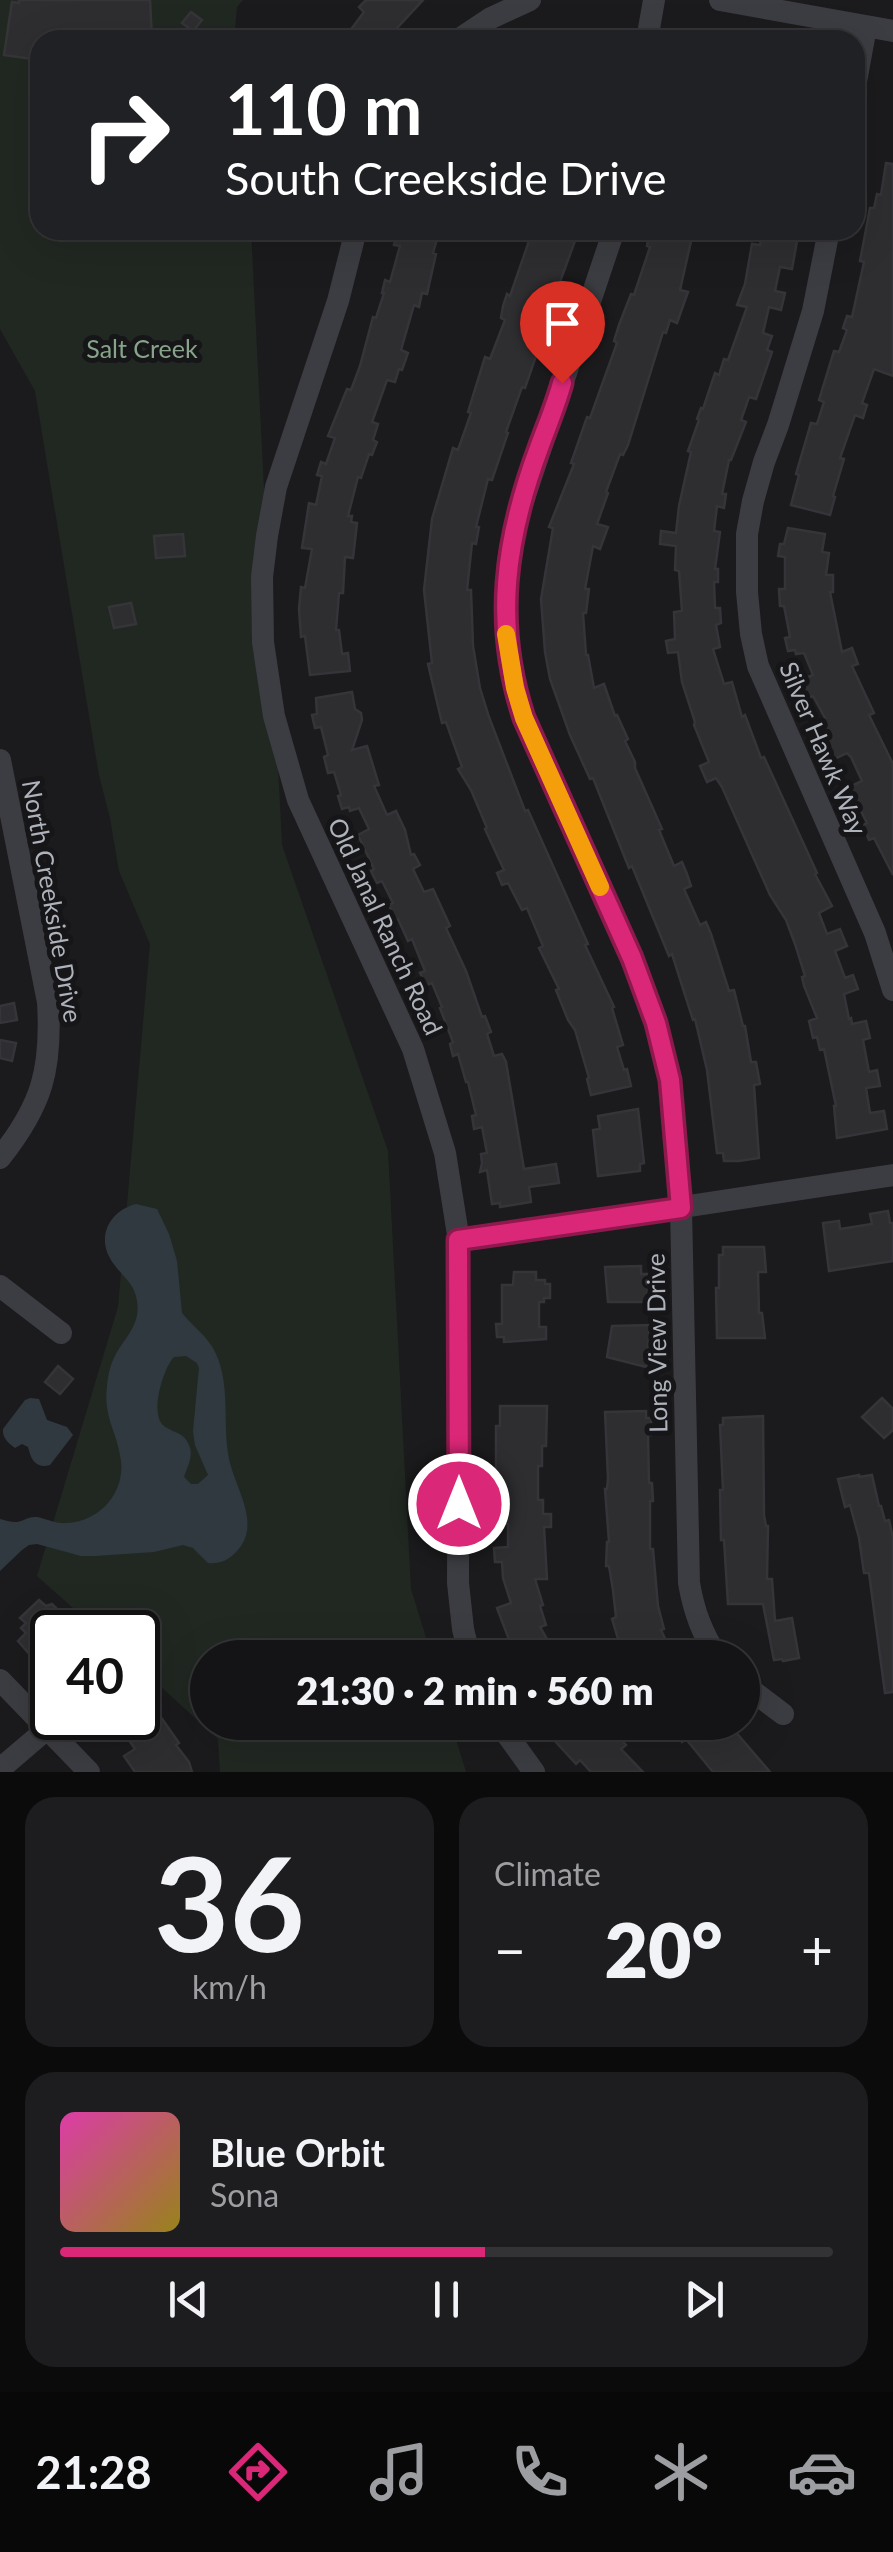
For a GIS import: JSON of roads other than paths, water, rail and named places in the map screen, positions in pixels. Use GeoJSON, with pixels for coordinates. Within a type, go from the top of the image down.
{"type":"FeatureCollection","features":[{"type":"Feature","properties":{"kind":"street"},"geometry":{"type":"LineString","coordinates":[[473,30],[530,0]]}},
{"type":"Feature","properties":{"kind":"street"},"geometry":{"type":"LineString","coordinates":[[649,30],[654,0]]}},
{"type":"Feature","properties":{"kind":"street"},"geometry":{"type":"LineString","coordinates":[[720,0],[893,31]]}},
{"type":"Feature","properties":{"kind":"street"},"geometry":{"type":"LineString","coordinates":[[865,32],[866,26]]}},
{"type":"Feature","properties":{"kind":"street","name":"Old Janal Ranch Road"},"geometry":{"type":"LineString","coordinates":[[353,240],[338,301],[276,487],[262,578],[264,642],[274,716],[298,800],[414,1049],[445,1153],[458,1240],[458,1583],[466,1640]]}},
{"type":"Feature","properties":{"kind":"street","name":"Long View Drive"},"geometry":{"type":"LineString","coordinates":[[611,240],[515,525],[507,568],[506,633],[524,718],[632,958],[656,1023],[670,1080],[681,1208],[689,1583],[694,1612],[706,1640]]}},
{"type":"Feature","properties":{"kind":"street","name":"Silver Hawk Way"},"geometry":{"type":"LineString","coordinates":[[827,240],[813,311],[753,501],[746,552],[750,630],[758,666],[874,933],[893,990]]}},
{"type":"Feature","properties":{"kind":"street","name":"North Creekside Drive"},"geometry":{"type":"LineString","coordinates":[[0,760],[48,1002],[50,1035],[47,1067],[36,1099],[27,1120],[0,1158]]}},
{"type":"Feature","properties":{"kind":"street"},"geometry":{"type":"LineString","coordinates":[[458,1240],[893,1175]]}},
{"type":"Feature","properties":{"kind":"street"},"geometry":{"type":"LineString","coordinates":[[0,1286],[61,1333]]}},
{"type":"Feature","properties":{"kind":"street"},"geometry":{"type":"LineString","coordinates":[[0,1680],[30,1710]]}},
{"type":"Feature","properties":{"kind":"street"},"geometry":{"type":"LineString","coordinates":[[760,1696],[784,1714]]}},
{"type":"Feature","properties":{"kind":"street"},"geometry":{"type":"LineString","coordinates":[[0,1768],[34,1740]]}},
{"type":"Feature","properties":{"kind":"street"},"geometry":{"type":"LineString","coordinates":[[59,1740],[89,1772]]}},
{"type":"Feature","properties":{"kind":"street"},"geometry":{"type":"LineString","coordinates":[[511,1740],[534,1772]]}},
{"type":"Feature","properties":{"kind":"park label","name":"Salt Creek"},"geometry":{"type":"Point","coordinates":[142,348]}}]}
